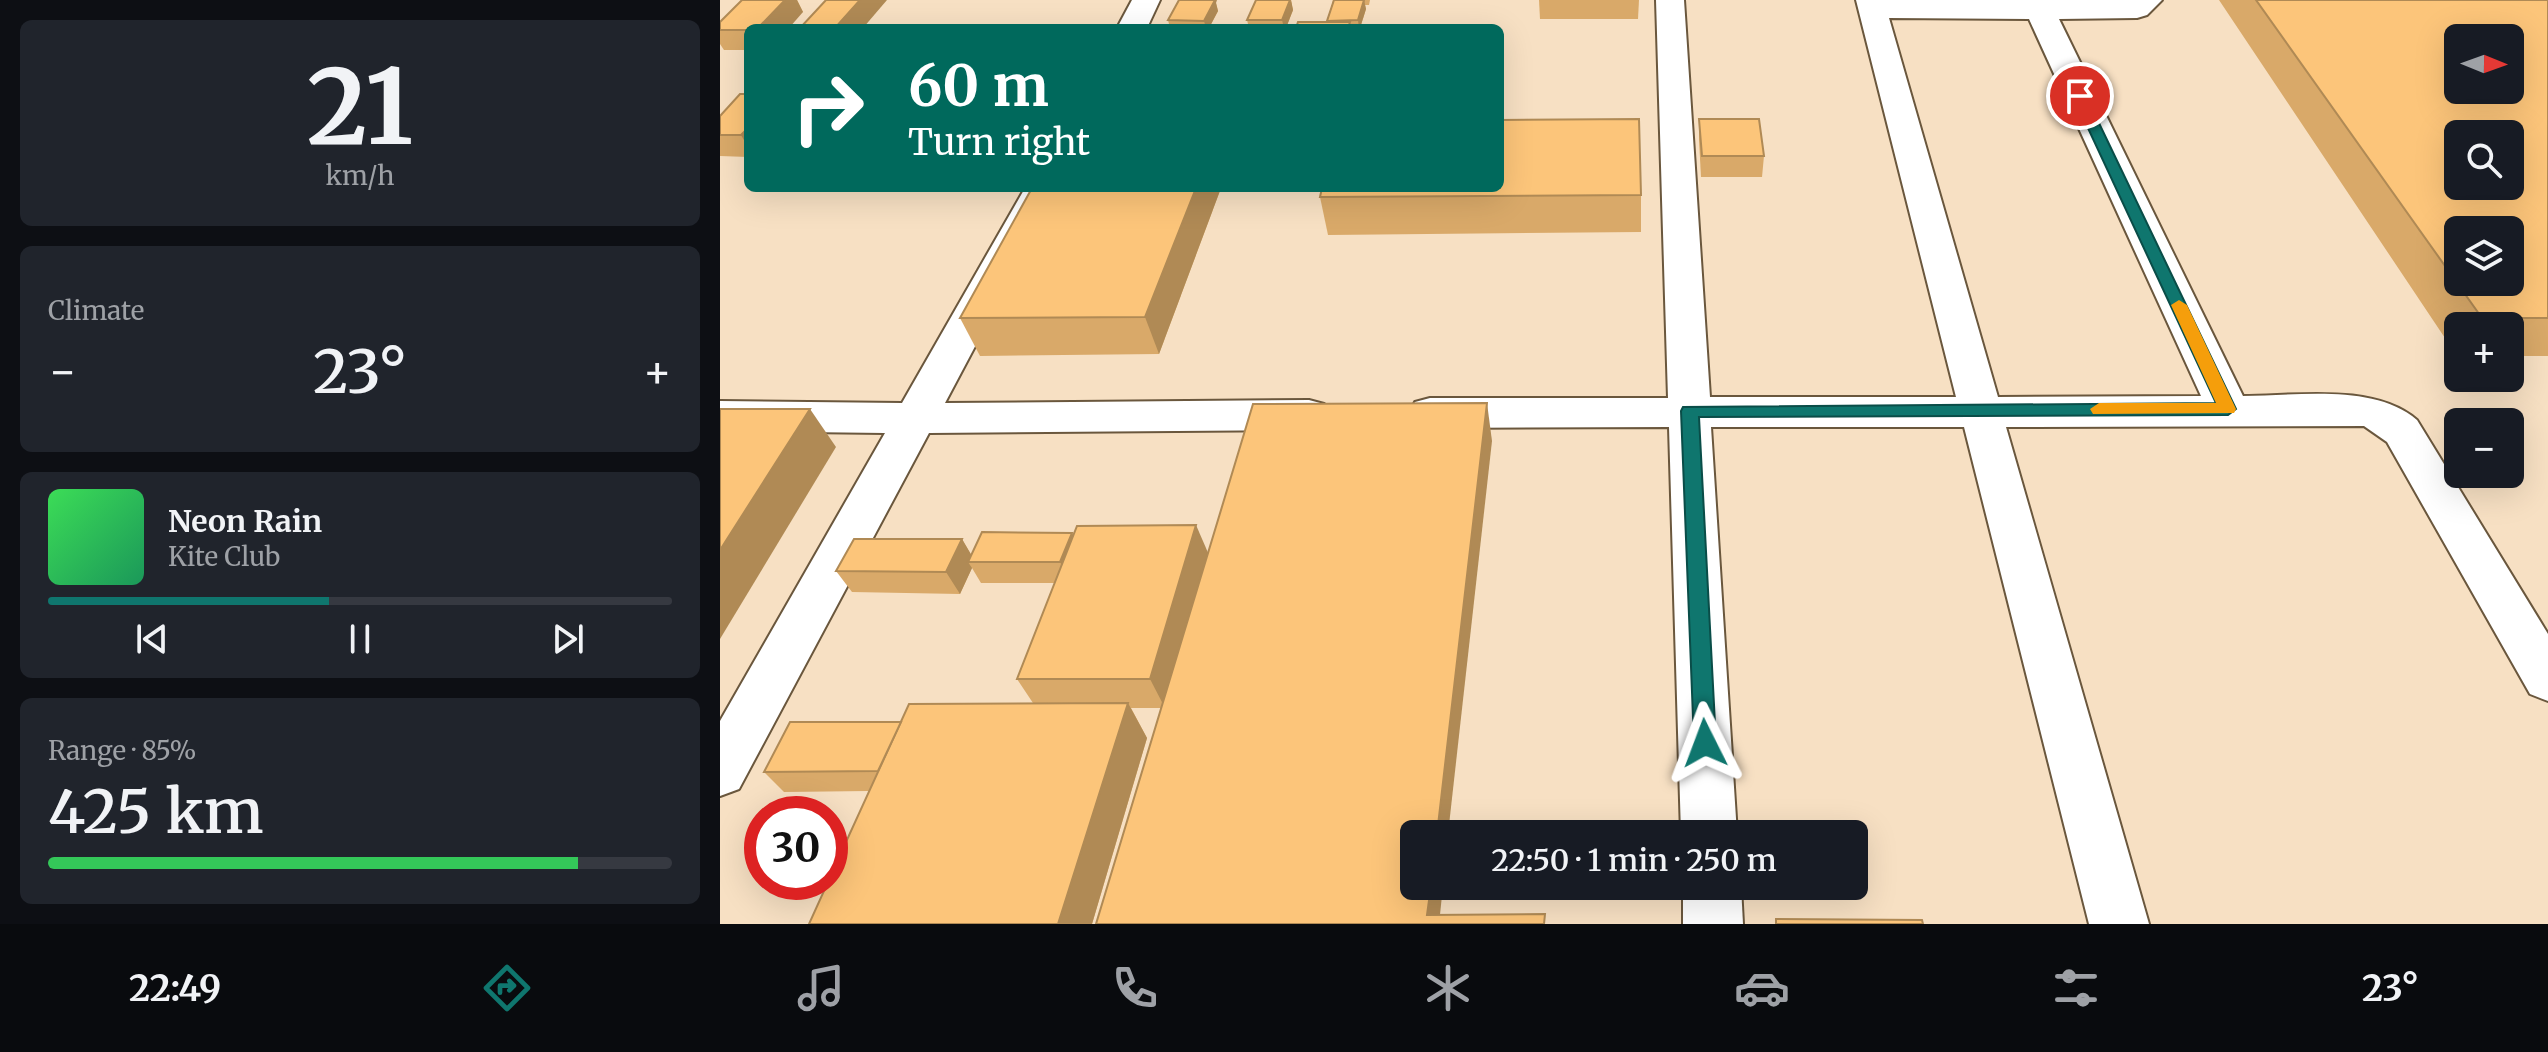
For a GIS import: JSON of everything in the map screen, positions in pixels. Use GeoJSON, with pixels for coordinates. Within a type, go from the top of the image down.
{"type":"FeatureCollection","features":[{"type":"Feature","properties":{"kind":"street"},"geometry":{"type":"LineString","coordinates":[[1134,24],[1146,0]]}},
{"type":"Feature","properties":{"kind":"street"},"geometry":{"type":"LineString","coordinates":[[1670,0],[1708,820]]}},
{"type":"Feature","properties":{"kind":"street"},"geometry":{"type":"LineString","coordinates":[[2119,924],[1871,5],[2040,10],[2137,9],[2148,0]]}},
{"type":"Feature","properties":{"kind":"street"},"geometry":{"type":"LineString","coordinates":[[2040,10],[2228,409]]}},
{"type":"Feature","properties":{"kind":"street"},"geometry":{"type":"LineString","coordinates":[[720,772],[1040,192]]}},
{"type":"Feature","properties":{"kind":"street"},"geometry":{"type":"LineString","coordinates":[[1389,414],[2228,409],[2366,411],[2387,418],[2402,431],[2548,679]]}},
{"type":"Feature","properties":{"kind":"street"},"geometry":{"type":"LineString","coordinates":[[720,416],[915,418],[1342,414]]}},
{"type":"Feature","properties":{"kind":"street"},"geometry":{"type":"LineString","coordinates":[[1712,900],[1713,924]]}},
{"type":"Feature","properties":{"kind":"building"},"geometry":{"type":"Polygon","coordinates":[[[742,0],[785,0],[762,24],[744,24],[744,30],[720,30],[720,22],[742,0]]]}},
{"type":"Feature","properties":{"kind":"building"},"geometry":{"type":"Polygon","coordinates":[[[826,0],[860,0],[839,24],[804,24],[826,0]]]}},
{"type":"Feature","properties":{"kind":"building"},"geometry":{"type":"Polygon","coordinates":[[[1179,0],[1215,0],[1204,21],[1168,20],[1179,0]]]}},
{"type":"Feature","properties":{"kind":"building"},"geometry":{"type":"Polygon","coordinates":[[[1256,0],[1290,0],[1282,20],[1247,20],[1256,0]]]}},
{"type":"Feature","properties":{"kind":"building"},"geometry":{"type":"Polygon","coordinates":[[[1334,0],[1364,0],[1358,20],[1327,21],[1334,0]]]}},
{"type":"Feature","properties":{"kind":"building"},"geometry":{"type":"Polygon","coordinates":[[[2256,0],[2548,0],[2548,318],[2524,318],[2524,312],[2478,312],[2466,296],[2524,296],[2524,216],[2444,216],[2444,265],[2256,0]]]}},
{"type":"Feature","properties":{"kind":"building"},"geometry":{"type":"Polygon","coordinates":[[[1298,22],[1350,22],[1349,24],[1298,22]]]}},
{"type":"Feature","properties":{"kind":"building"},"geometry":{"type":"Polygon","coordinates":[[[740,94],[744,94],[744,132],[741,135],[720,135],[720,116],[740,94]]]}},
{"type":"Feature","properties":{"kind":"building"},"geometry":{"type":"Polygon","coordinates":[[[1639,119],[1641,195],[1320,197],[1321,192],[1504,192],[1504,120],[1639,119]]]}},
{"type":"Feature","properties":{"kind":"building"},"geometry":{"type":"Polygon","coordinates":[[[1699,119],[1759,119],[1764,156],[1702,156],[1699,119]]]}},
{"type":"Feature","properties":{"kind":"building"},"geometry":{"type":"Polygon","coordinates":[[[1030,192],[1194,192],[1145,317],[960,318],[1030,192]]]}},
{"type":"Feature","properties":{"kind":"building"},"geometry":{"type":"Polygon","coordinates":[[[1487,403],[1439,820],[1400,820],[1400,900],[1429,900],[1427,915],[1545,914],[1544,924],[1096,924],[1253,404],[1487,403]]]}},
{"type":"Feature","properties":{"kind":"building"},"geometry":{"type":"Polygon","coordinates":[[[720,409],[810,409],[720,550],[720,409]]]}},
{"type":"Feature","properties":{"kind":"building"},"geometry":{"type":"Polygon","coordinates":[[[1196,525],[1150,679],[1017,679],[1077,526],[1196,525]]]}},
{"type":"Feature","properties":{"kind":"building"},"geometry":{"type":"Polygon","coordinates":[[[982,532],[1072,533],[1060,562],[968,562],[982,532]]]}},
{"type":"Feature","properties":{"kind":"building"},"geometry":{"type":"Polygon","coordinates":[[[854,539],[962,539],[946,572],[836,571],[854,539]]]}},
{"type":"Feature","properties":{"kind":"building"},"geometry":{"type":"Polygon","coordinates":[[[1128,703],[1058,924],[809,924],[820,900],[848,900],[848,838],[909,704],[1128,703]]]}},
{"type":"Feature","properties":{"kind":"building"},"geometry":{"type":"Polygon","coordinates":[[[790,722],[901,722],[878,771],[764,772],[790,722]]]}},
{"type":"Feature","properties":{"kind":"building"},"geometry":{"type":"Polygon","coordinates":[[[1776,919],[1922,920],[1923,924],[1776,924],[1776,919]]]}},
{"type":"Feature","properties":{"kind":"slow traffic"},"geometry":{"type":"LineString","coordinates":[[2099,409],[2228,409],[2179,305]]}},
{"type":"Feature","properties":{"kind":"route"},"geometry":{"type":"LineString","coordinates":[[1705,743],[1690,411],[2228,409],[2080,96]]}}]}
